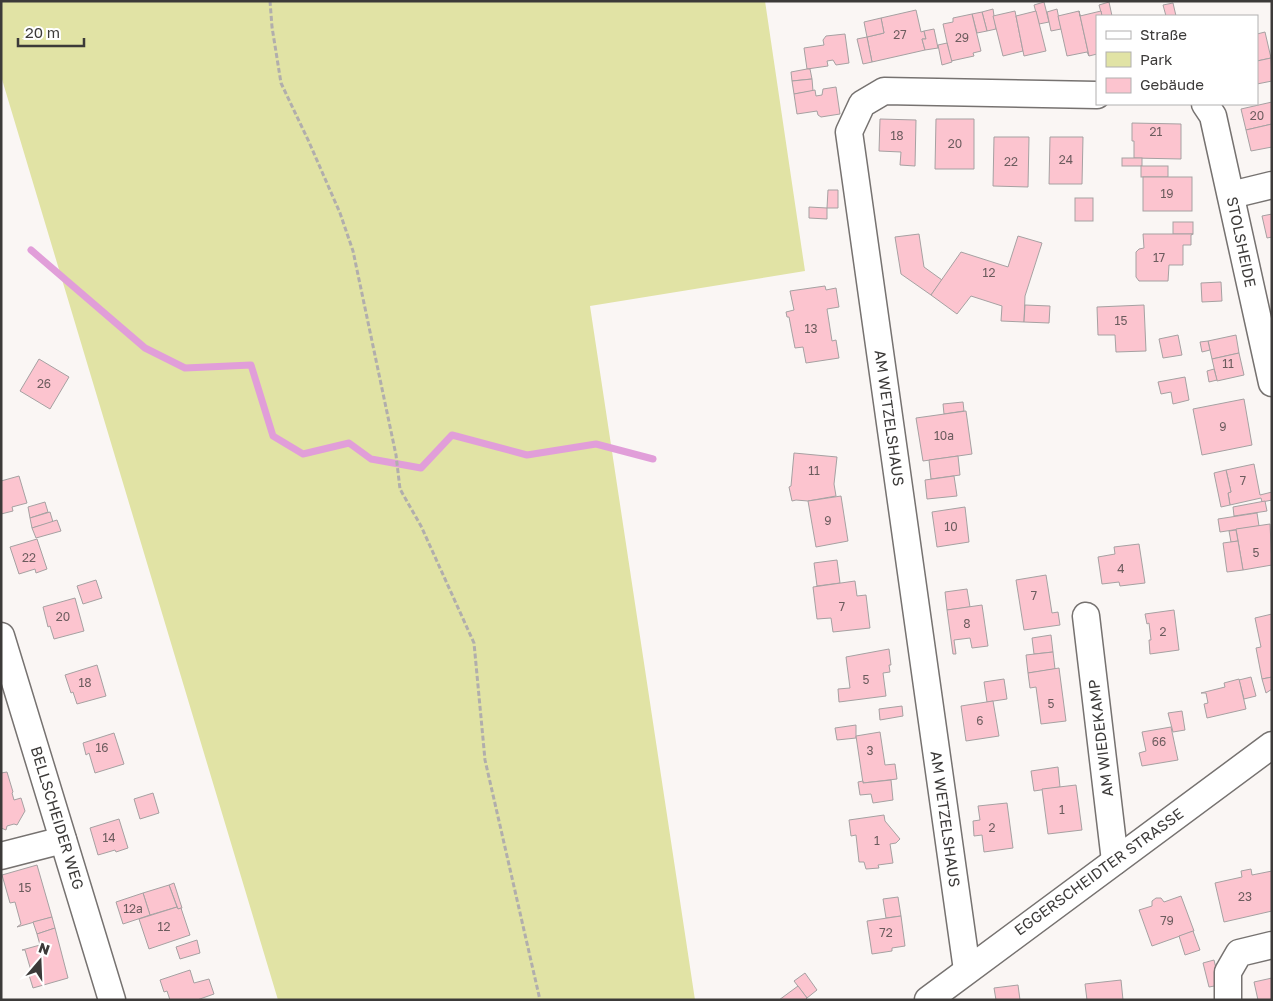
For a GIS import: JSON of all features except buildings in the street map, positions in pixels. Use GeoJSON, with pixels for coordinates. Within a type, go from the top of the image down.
{"type":"FeatureCollection","features":[{"type":"Feature","properties":{"kind":"street","name":"AM WETZELSHAUS"},"geometry":{"type":"LineString","coordinates":[[967,970],[849,132],[862,104],[884,91],[1096,95]]}},
{"type":"Feature","properties":{"kind":"street","name":"STOLSHEIDE"},"geometry":{"type":"LineString","coordinates":[[1206,105],[1213,116],[1272,383]]}},
{"type":"Feature","properties":{"kind":"street"},"geometry":{"type":"LineString","coordinates":[[1231,195],[1272,185]]}},
{"type":"Feature","properties":{"kind":"street","name":"AM WIEDEKAMP"},"geometry":{"type":"LineString","coordinates":[[1086,616],[1115,861]]}},
{"type":"Feature","properties":{"kind":"street","name":"BELLSCHEIDER WEG"},"geometry":{"type":"LineString","coordinates":[[1,636],[112,1000]]}},
{"type":"Feature","properties":{"kind":"street","name":"EGGERSCHEIDTER STRASSE"},"geometry":{"type":"LineString","coordinates":[[928,1000],[1272,745]]}},
{"type":"Feature","properties":{"kind":"street"},"geometry":{"type":"LineString","coordinates":[[1,856],[63,840]]}},
{"type":"Feature","properties":{"kind":"street"},"geometry":{"type":"LineString","coordinates":[[1228,1000],[1228,972],[1239,953],[1272,945]]}},
{"type":"Feature","properties":{"kind":"path"},"geometry":{"type":"LineString","coordinates":[[270,1],[281,83],[317,160],[354,251],[396,455],[400,489],[421,526],[474,643],[485,760],[540,1000]]}},
{"type":"Feature","properties":{"kind":"green space"},"geometry":{"type":"Polygon","coordinates":[[[1,1],[765,1],[805,271],[590,306],[695,1000],[278,1000],[1,76],[1,1]]]}},
{"type":"Feature","properties":{"kind":"waterway"},"geometry":{"type":"LineString","coordinates":[[31,250],[145,348],[185,368],[251,365],[273,436],[303,454],[349,443],[371,459],[421,468],[452,435],[527,455],[596,444],[653,459]]}}]}
